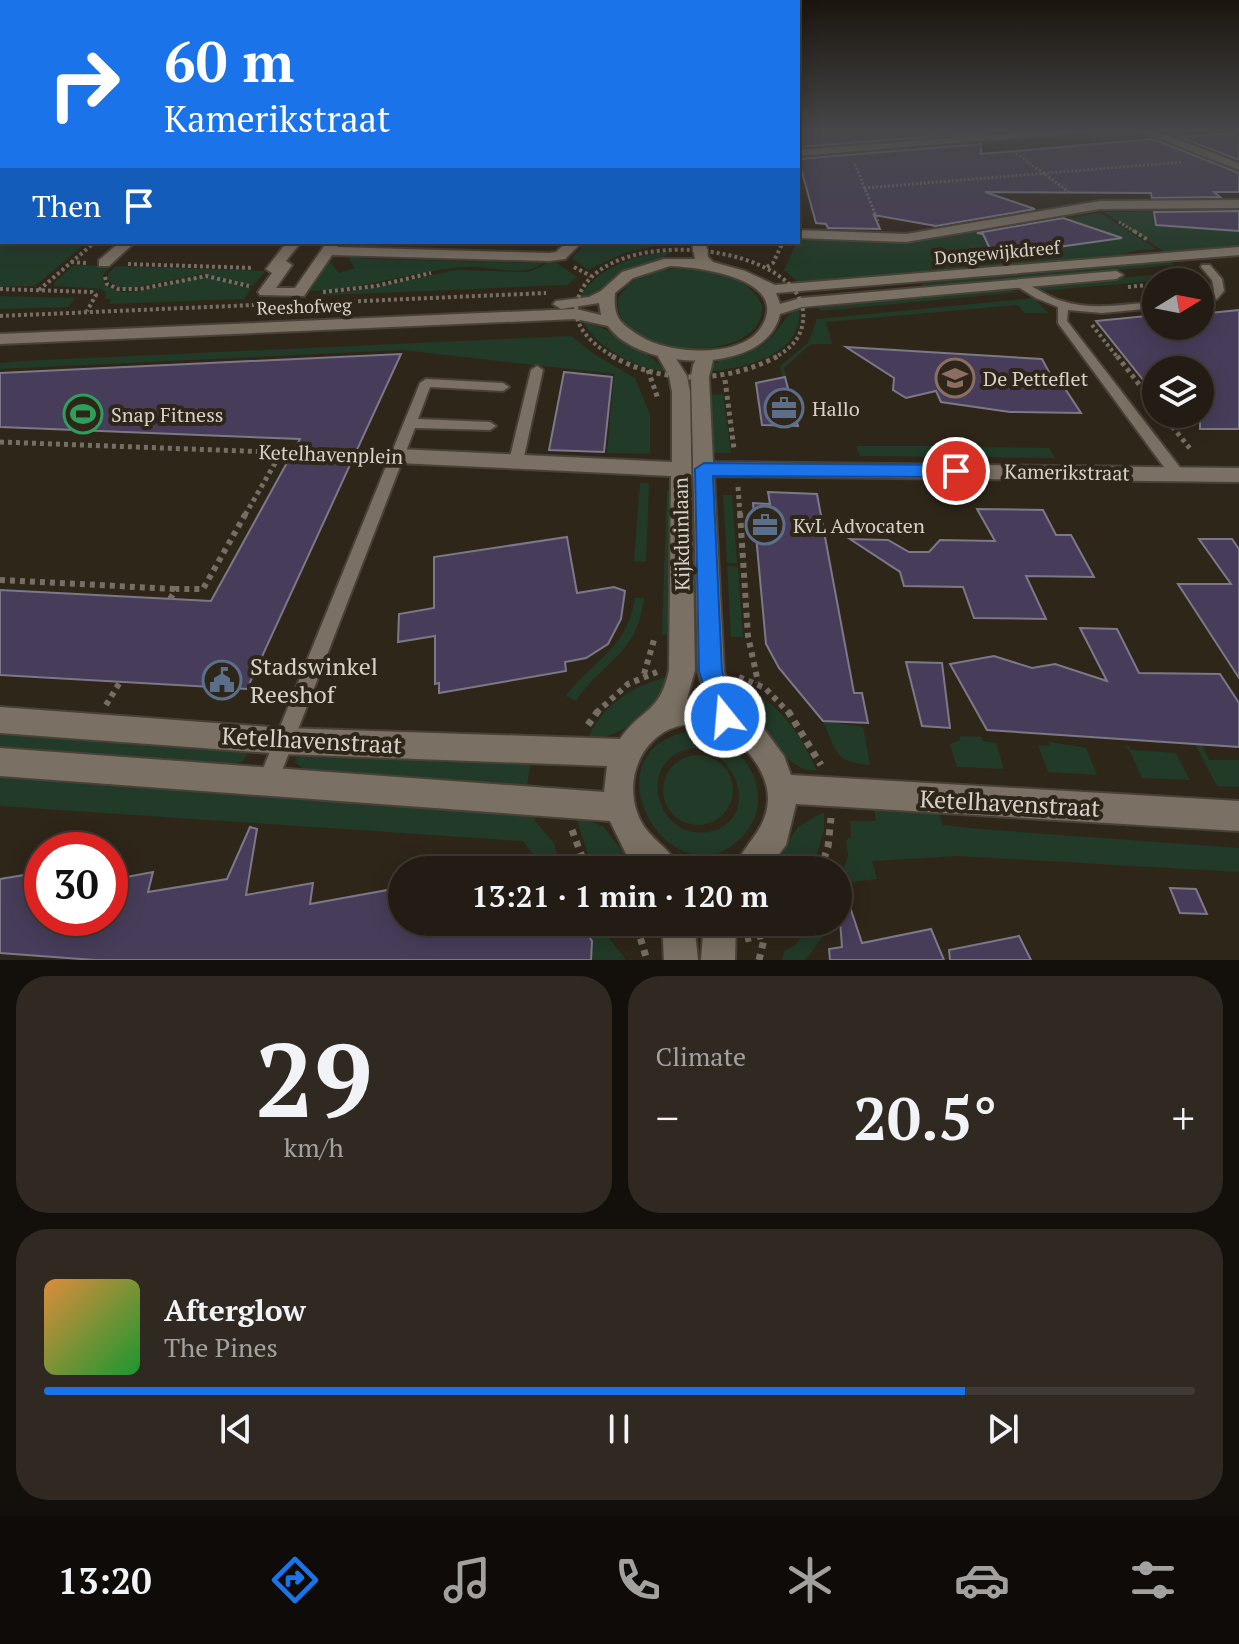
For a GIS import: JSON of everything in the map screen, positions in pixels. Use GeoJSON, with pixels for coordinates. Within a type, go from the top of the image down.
{"type":"FeatureCollection","features":[{"type":"Feature","properties":{"kind":"street"},"geometry":{"type":"LineString","coordinates":[[800,234],[906,238],[1100,205],[1239,204]]}},
{"type":"Feature","properties":{"kind":"street"},"geometry":{"type":"LineString","coordinates":[[110,264],[126,244]]}},
{"type":"Feature","properties":{"kind":"street"},"geometry":{"type":"LineString","coordinates":[[293,244],[265,292],[295,298],[331,246],[549,257],[560,256],[573,244]]}},
{"type":"Feature","properties":{"kind":"street"},"geometry":{"type":"LineString","coordinates":[[669,262],[676,256],[677,249]]}},
{"type":"Feature","properties":{"kind":"street","name":"Dongewijkdreef"},"geometry":{"type":"LineString","coordinates":[[759,285],[793,289],[1239,251]]}},
{"type":"Feature","properties":{"kind":"street"},"geometry":{"type":"LineString","coordinates":[[701,252],[759,285],[770,298],[774,311],[770,327],[757,341],[734,351],[706,356],[664,353],[637,344],[610,322],[605,308],[607,294],[616,283],[630,273],[701,252]]}},
{"type":"Feature","properties":{"kind":"street","name":"Dongewijkdreef"},"geometry":{"type":"LineString","coordinates":[[774,311],[801,303],[1239,264]]}},
{"type":"Feature","properties":{"kind":"street","name":"Reeshofweg"},"geometry":{"type":"LineString","coordinates":[[0,339],[576,309],[607,294]]}},
{"type":"Feature","properties":{"kind":"street","name":"Reeshofweg"},"geometry":{"type":"LineString","coordinates":[[0,328],[576,309],[610,322]]}},
{"type":"Feature","properties":{"kind":"street","name":"Kijkduinlaan"},"geometry":{"type":"LineString","coordinates":[[664,353],[678,376],[681,392],[682,469],[682,670],[678,690],[665,716]]}},
{"type":"Feature","properties":{"kind":"street","name":"Kijkduinlaan"},"geometry":{"type":"LineString","coordinates":[[706,356],[701,365],[682,469],[711,671],[725,717]]}},
{"type":"Feature","properties":{"kind":"street","name":"Ketelhavenplein"},"geometry":{"type":"LineString","coordinates":[[398,456],[682,469]]}},
{"type":"Feature","properties":{"kind":"street","name":"Kamerikstraat"},"geometry":{"type":"LineString","coordinates":[[682,469],[1239,475]]}},
{"type":"Feature","properties":{"kind":"street"},"geometry":{"type":"LineString","coordinates":[[645,856],[628,833],[619,807],[618,779],[625,753],[642,730],[665,716],[696,711],[725,717],[749,731],[767,752],[781,789],[783,805],[778,831],[764,856]]}},
{"type":"Feature","properties":{"kind":"street","name":"Ketelhavenstraat"},"geometry":{"type":"LineString","coordinates":[[0,720],[283,741],[625,753]]}},
{"type":"Feature","properties":{"kind":"street","name":"Ketelhavenstraat"},"geometry":{"type":"LineString","coordinates":[[0,762],[619,807]]}},
{"type":"Feature","properties":{"kind":"street","name":"Ketelhavenstraat"},"geometry":{"type":"LineString","coordinates":[[781,789],[1239,816]]}},
{"type":"Feature","properties":{"kind":"street"},"geometry":{"type":"LineString","coordinates":[[679,936],[681,960]]}},
{"type":"Feature","properties":{"kind":"street"},"geometry":{"type":"LineString","coordinates":[[718,960],[719,936]]}},
{"type":"Feature","properties":{"kind":"lane"},"geometry":{"type":"LineString","coordinates":[[1214,276],[1219,291],[1214,296]]}},
{"type":"Feature","properties":{"kind":"lane"},"geometry":{"type":"LineString","coordinates":[[1022,285],[1063,307],[1080,311],[1142,306]]}},
{"type":"Feature","properties":{"kind":"lane"},"geometry":{"type":"LineString","coordinates":[[1063,307],[1062,321],[1177,474]]}},
{"type":"Feature","properties":{"kind":"lane"},"geometry":{"type":"LineString","coordinates":[[516,461],[537,370]]}},
{"type":"Feature","properties":{"kind":"lane"},"geometry":{"type":"LineString","coordinates":[[268,781],[426,383],[503,387]]}},
{"type":"Feature","properties":{"kind":"lane"},"geometry":{"type":"LineString","coordinates":[[411,423],[490,426]]}},
{"type":"Feature","properties":{"kind":"path"},"geometry":{"type":"LineString","coordinates":[[860,177],[884,237]]}},
{"type":"Feature","properties":{"kind":"path"},"geometry":{"type":"LineString","coordinates":[[864,188],[1001,177]]}},
{"type":"Feature","properties":{"kind":"path"},"geometry":{"type":"LineString","coordinates":[[39,290],[93,244]]}},
{"type":"Feature","properties":{"kind":"path"},"geometry":{"type":"LineString","coordinates":[[765,268],[773,263],[782,244]]}},
{"type":"Feature","properties":{"kind":"path"},"geometry":{"type":"LineString","coordinates":[[648,370],[601,349],[581,329],[576,309],[585,284],[609,265],[630,256],[677,249],[724,253],[765,268],[793,289],[801,303],[802,330],[793,345],[752,369],[724,375],[737,469],[748,636],[758,682]]}},
{"type":"Feature","properties":{"kind":"path"},"geometry":{"type":"LineString","coordinates":[[110,264],[279,267],[258,288],[201,275],[126,290],[107,284],[106,274],[110,264]]}},
{"type":"Feature","properties":{"kind":"path"},"geometry":{"type":"LineString","coordinates":[[295,298],[359,289],[435,272]]}},
{"type":"Feature","properties":{"kind":"path"},"geometry":{"type":"LineString","coordinates":[[0,289],[92,292],[96,300],[87,312]]}},
{"type":"Feature","properties":{"kind":"path"},"geometry":{"type":"LineString","coordinates":[[0,316],[295,298],[547,293]]}},
{"type":"Feature","properties":{"kind":"path"},"geometry":{"type":"LineString","coordinates":[[1080,311],[1142,388]]}},
{"type":"Feature","properties":{"kind":"path"},"geometry":{"type":"LineString","coordinates":[[1173,428],[1192,451]]}},
{"type":"Feature","properties":{"kind":"path","name":"Ketelhavenplein"},"geometry":{"type":"LineString","coordinates":[[0,442],[398,456]]}},
{"type":"Feature","properties":{"kind":"path"},"geometry":{"type":"LineString","coordinates":[[0,580],[203,589],[281,453]]}},
{"type":"Feature","properties":{"kind":"path"},"geometry":{"type":"LineString","coordinates":[[170,599],[176,589]]}},
{"type":"Feature","properties":{"kind":"path"},"geometry":{"type":"LineString","coordinates":[[823,856],[831,824],[829,793]]}},
{"type":"Feature","properties":{"kind":"path"},"geometry":{"type":"LineString","coordinates":[[640,936],[647,960]]}},
{"type":"Feature","properties":{"kind":"path"},"geometry":{"type":"LineString","coordinates":[[759,960],[765,936]]}},
{"type":"Feature","properties":{"kind":"green space"},"geometry":{"type":"Polygon","coordinates":[[[1169,211],[1171,220],[1155,218],[1156,225],[1239,231],[1239,248],[1164,251],[1104,212],[1169,211]]]}},
{"type":"Feature","properties":{"kind":"green space"},"geometry":{"type":"Polygon","coordinates":[[[1100,213],[1156,249],[1136,250],[1109,258],[802,285],[784,270],[800,240],[907,243],[982,231],[991,251],[1036,250],[1065,245],[1066,219],[1100,213]]]}},
{"type":"Feature","properties":{"kind":"green space"},"geometry":{"type":"Polygon","coordinates":[[[0,244],[85,244],[35,286],[0,287],[0,244]]]}},
{"type":"Feature","properties":{"kind":"green space"},"geometry":{"type":"Polygon","coordinates":[[[584,244],[663,244],[624,253],[588,270],[572,258],[584,244]]]}},
{"type":"Feature","properties":{"kind":"green space"},"geometry":{"type":"Polygon","coordinates":[[[671,251],[657,260],[623,272],[593,294],[579,298],[607,270],[632,259],[671,251]]]}},
{"type":"Feature","properties":{"kind":"green space"},"geometry":{"type":"Polygon","coordinates":[[[348,257],[543,263],[518,271],[479,267],[430,271],[351,287],[310,291],[330,261],[339,273],[355,268],[348,257]]]}},
{"type":"Feature","properties":{"kind":"green space"},"geometry":{"type":"Polygon","coordinates":[[[1169,261],[1174,265],[925,287],[920,283],[1169,261]]]}},
{"type":"Feature","properties":{"kind":"green space"},"geometry":{"type":"Polygon","coordinates":[[[548,263],[557,263],[577,277],[567,285],[307,296],[366,289],[456,270],[529,272],[548,263]]]}},
{"type":"Feature","properties":{"kind":"green space"},"geometry":{"type":"Polygon","coordinates":[[[74,265],[111,266],[103,275],[103,281],[112,289],[123,292],[201,277],[251,288],[244,299],[109,304],[112,299],[105,299],[106,292],[101,289],[54,286],[74,265]]]}},
{"type":"Feature","properties":{"kind":"green space"},"geometry":{"type":"Polygon","coordinates":[[[115,266],[265,271],[253,286],[202,274],[126,289],[116,287],[108,280],[108,274],[115,266]]]}},
{"type":"Feature","properties":{"kind":"green space"},"geometry":{"type":"Polygon","coordinates":[[[686,268],[730,276],[749,288],[762,306],[757,326],[740,339],[716,347],[689,348],[662,344],[638,334],[622,319],[618,299],[630,283],[656,271],[686,268]]]}},
{"type":"Feature","properties":{"kind":"green space"},"geometry":{"type":"Polygon","coordinates":[[[1142,276],[1142,282],[1039,291],[1032,286],[1142,276]]]}},
{"type":"Feature","properties":{"kind":"green space"},"geometry":{"type":"Polygon","coordinates":[[[1004,288],[1020,292],[821,311],[815,305],[1004,288]]]}},
{"type":"Feature","properties":{"kind":"green space"},"geometry":{"type":"Polygon","coordinates":[[[0,296],[75,298],[68,307],[0,309],[0,296]]]}},
{"type":"Feature","properties":{"kind":"green space"},"geometry":{"type":"Polygon","coordinates":[[[1034,298],[1048,313],[1024,313],[1018,305],[826,322],[832,344],[811,344],[784,368],[786,376],[782,377],[780,366],[808,343],[817,319],[1034,298]]]}},
{"type":"Feature","properties":{"kind":"green space"},"geometry":{"type":"Polygon","coordinates":[[[799,307],[798,324],[782,348],[753,363],[707,372],[725,358],[764,344],[799,307]]]}},
{"type":"Feature","properties":{"kind":"green space"},"geometry":{"type":"Polygon","coordinates":[[[581,319],[626,341],[665,371],[642,366],[617,355],[587,329],[581,319]]]}},
{"type":"Feature","properties":{"kind":"green space"},"geometry":{"type":"Polygon","coordinates":[[[571,336],[597,356],[635,378],[650,414],[650,454],[607,453],[614,374],[402,350],[0,369],[0,363],[23,361],[571,336]]]}},
{"type":"Feature","properties":{"kind":"green space"},"geometry":{"type":"Polygon","coordinates":[[[723,394],[731,453],[710,453],[708,395],[723,394]]]}},
{"type":"Feature","properties":{"kind":"green space"},"geometry":{"type":"Polygon","coordinates":[[[856,446],[938,446],[943,457],[860,456],[856,446]]]}},
{"type":"Feature","properties":{"kind":"green space"},"geometry":{"type":"Polygon","coordinates":[[[967,447],[1049,448],[1055,458],[973,457],[967,447]]]}},
{"type":"Feature","properties":{"kind":"green space"},"geometry":{"type":"Polygon","coordinates":[[[640,483],[649,483],[646,562],[634,561],[640,483]]]}},
{"type":"Feature","properties":{"kind":"green space"},"geometry":{"type":"Polygon","coordinates":[[[667,491],[674,491],[672,635],[662,634],[667,491]]]}},
{"type":"Feature","properties":{"kind":"green space"},"geometry":{"type":"Polygon","coordinates":[[[723,495],[732,495],[737,563],[727,563],[723,495]]]}},
{"type":"Feature","properties":{"kind":"green space"},"geometry":{"type":"Polygon","coordinates":[[[727,566],[738,567],[743,637],[731,637],[727,566]]]}},
{"type":"Feature","properties":{"kind":"green space"},"geometry":{"type":"Polygon","coordinates":[[[635,598],[644,598],[640,617],[627,645],[576,701],[566,696],[617,642],[631,616],[635,598]]]}},
{"type":"Feature","properties":{"kind":"green space"},"geometry":{"type":"Polygon","coordinates":[[[671,676],[656,700],[637,720],[614,733],[586,741],[601,717],[620,698],[644,685],[671,676]]]}},
{"type":"Feature","properties":{"kind":"green space"},"geometry":{"type":"Polygon","coordinates":[[[723,679],[756,693],[781,713],[801,739],[817,771],[803,769],[791,762],[731,699],[723,679]]]}},
{"type":"Feature","properties":{"kind":"green space"},"geometry":{"type":"Polygon","coordinates":[[[823,721],[863,727],[870,765],[843,758],[834,747],[823,721]]]}},
{"type":"Feature","properties":{"kind":"green space"},"geometry":{"type":"Polygon","coordinates":[[[0,729],[249,748],[249,752],[243,761],[233,765],[0,750],[0,729]]]}},
{"type":"Feature","properties":{"kind":"green space"},"geometry":{"type":"Polygon","coordinates":[[[691,731],[726,743],[740,755],[757,786],[758,803],[753,821],[742,837],[715,854],[689,853],[666,840],[649,818],[640,792],[642,766],[658,744],[691,731]],[[694,748],[675,754],[663,766],[658,780],[664,811],[675,824],[690,831],[708,832],[724,826],[734,816],[739,803],[733,774],[724,762],[710,752],[694,748]]]}},
{"type":"Feature","properties":{"kind":"green space"},"geometry":{"type":"Polygon","coordinates":[[[960,736],[981,737],[983,741],[996,743],[1004,769],[957,767],[950,744],[960,740],[960,736]]]}},
{"type":"Feature","properties":{"kind":"green space"},"geometry":{"type":"Polygon","coordinates":[[[1049,742],[1086,748],[1097,775],[1048,772],[1038,745],[1050,746],[1049,742]]]}},
{"type":"Feature","properties":{"kind":"green space"},"geometry":{"type":"Polygon","coordinates":[[[1194,742],[1201,743],[1209,760],[1239,760],[1239,787],[1217,786],[1194,742]]]}},
{"type":"Feature","properties":{"kind":"green space"},"geometry":{"type":"Polygon","coordinates":[[[1124,746],[1129,746],[1131,750],[1176,753],[1190,780],[1142,778],[1130,751],[1124,746]]]}},
{"type":"Feature","properties":{"kind":"green space"},"geometry":{"type":"Polygon","coordinates":[[[298,753],[531,762],[527,785],[303,769],[295,762],[298,753]]]}},
{"type":"Feature","properties":{"kind":"green space"},"geometry":{"type":"Polygon","coordinates":[[[705,755],[727,770],[733,790],[731,804],[723,815],[712,823],[691,825],[673,815],[665,804],[663,783],[673,765],[684,757],[705,755]]]}},
{"type":"Feature","properties":{"kind":"green space"},"geometry":{"type":"Polygon","coordinates":[[[0,774],[537,811],[535,821],[554,843],[557,856],[534,856],[523,841],[0,806],[0,774]]]}},
{"type":"Feature","properties":{"kind":"green space"},"geometry":{"type":"Polygon","coordinates":[[[874,809],[939,813],[943,825],[1239,848],[1239,872],[957,856],[872,861],[877,879],[852,882],[852,856],[848,856],[846,840],[851,837],[850,821],[876,821],[874,809]]]}},
{"type":"Feature","properties":{"kind":"green space"},"geometry":{"type":"Polygon","coordinates":[[[824,812],[824,830],[816,856],[779,856],[798,827],[824,812]]]}},
{"type":"Feature","properties":{"kind":"green space"},"geometry":{"type":"Polygon","coordinates":[[[576,816],[603,826],[626,856],[588,855],[576,816]]]}},
{"type":"Feature","properties":{"kind":"green space"},"geometry":{"type":"Polygon","coordinates":[[[589,936],[608,936],[626,960],[591,960],[592,941],[589,936]]]}},
{"type":"Feature","properties":{"kind":"green space"},"geometry":{"type":"Polygon","coordinates":[[[802,936],[823,936],[805,960],[782,960],[784,951],[802,936]]]}},
{"type":"Feature","properties":{"kind":"building"},"geometry":{"type":"Polygon","coordinates":[[[803,177],[1239,177],[1239,192],[1214,192],[1220,197],[1152,198],[1151,193],[985,192],[1035,209],[936,226],[874,215],[880,229],[828,228],[826,224],[816,223],[803,177]]]}},
{"type":"Feature","properties":{"kind":"building"},"geometry":{"type":"Polygon","coordinates":[[[1239,211],[1239,231],[1156,225],[1154,212],[1239,211]]]}},
{"type":"Feature","properties":{"kind":"building"},"geometry":{"type":"Polygon","coordinates":[[[1063,218],[1122,238],[1030,251],[991,251],[983,234],[977,233],[1063,218]]]}},
{"type":"Feature","properties":{"kind":"building"},"geometry":{"type":"Polygon","coordinates":[[[1239,310],[1239,429],[1200,429],[1214,428],[1214,356],[1142,356],[1142,378],[1096,321],[1142,316],[1142,340],[1214,340],[1214,313],[1239,310]]]}},
{"type":"Feature","properties":{"kind":"building"},"geometry":{"type":"Polygon","coordinates":[[[846,347],[1042,359],[1057,387],[1064,387],[1081,413],[1010,412],[941,402],[936,391],[906,398],[893,390],[894,378],[846,347]]]}},
{"type":"Feature","properties":{"kind":"building"},"geometry":{"type":"Polygon","coordinates":[[[401,354],[247,689],[0,675],[0,590],[211,601],[300,439],[0,427],[0,373],[401,354]]]}},
{"type":"Feature","properties":{"kind":"building"},"geometry":{"type":"Polygon","coordinates":[[[564,372],[612,377],[604,452],[549,450],[564,372]]]}},
{"type":"Feature","properties":{"kind":"building"},"geometry":{"type":"Polygon","coordinates":[[[785,377],[798,426],[762,425],[756,383],[785,377]]]}},
{"type":"Feature","properties":{"kind":"building"},"geometry":{"type":"Polygon","coordinates":[[[768,492],[817,494],[854,693],[862,693],[868,723],[823,721],[779,668],[766,644],[753,503],[770,504],[768,492]]]}},
{"type":"Feature","properties":{"kind":"building"},"geometry":{"type":"Polygon","coordinates":[[[977,509],[1043,510],[1056,535],[1071,535],[1094,577],[1026,576],[1046,619],[974,618],[963,587],[904,586],[900,572],[850,539],[888,540],[909,552],[929,552],[940,540],[995,541],[977,509]]]}},
{"type":"Feature","properties":{"kind":"building"},"geometry":{"type":"Polygon","coordinates":[[[567,537],[577,593],[614,587],[625,591],[621,619],[608,644],[586,658],[565,662],[566,671],[439,693],[439,683],[435,684],[435,636],[398,642],[399,614],[434,608],[434,557],[567,537]]]}},
{"type":"Feature","properties":{"kind":"building"},"geometry":{"type":"Polygon","coordinates":[[[1199,539],[1232,539],[1239,549],[1239,678],[1178,584],[1231,584],[1199,539]]]}},
{"type":"Feature","properties":{"kind":"building"},"geometry":{"type":"Polygon","coordinates":[[[1080,628],[1117,629],[1139,673],[1220,674],[1239,703],[1239,747],[987,730],[950,664],[994,656],[1032,668],[1055,664],[1107,681],[1080,628]]]}},
{"type":"Feature","properties":{"kind":"building"},"geometry":{"type":"Polygon","coordinates":[[[906,662],[942,663],[950,728],[922,726],[906,662]]]}},
{"type":"Feature","properties":{"kind":"building"},"geometry":{"type":"Polygon","coordinates":[[[250,827],[257,829],[246,895],[313,883],[310,904],[388,890],[388,936],[589,936],[592,941],[591,960],[94,960],[0,953],[0,879],[24,875],[24,936],[128,936],[128,877],[153,872],[148,892],[227,879],[250,827]]]}},
{"type":"Feature","properties":{"kind":"building"},"geometry":{"type":"Polygon","coordinates":[[[1170,888],[1196,889],[1207,914],[1180,913],[1170,888]]]}},
{"type":"Feature","properties":{"kind":"building"},"geometry":{"type":"Polygon","coordinates":[[[852,913],[862,943],[931,929],[944,960],[830,960],[829,949],[842,947],[841,936],[852,936],[852,913]]]}},
{"type":"Feature","properties":{"kind":"building"},"geometry":{"type":"Polygon","coordinates":[[[1019,936],[1031,960],[950,960],[949,950],[1019,936]]]}},
{"type":"Feature","properties":{"kind":"place","name":"De Petteflet"},"geometry":{"type":"Point","coordinates":[955,378]}},
{"type":"Feature","properties":{"kind":"place","name":"Hallo"},"geometry":{"type":"Point","coordinates":[784,408]}},
{"type":"Feature","properties":{"kind":"place","name":"Snap Fitness"},"geometry":{"type":"Point","coordinates":[83,414]}},
{"type":"Feature","properties":{"kind":"place","name":"KvL Advocaten"},"geometry":{"type":"Point","coordinates":[765,525]}},
{"type":"Feature","properties":{"kind":"place","name":"Stadswinkel Reeshof"},"geometry":{"type":"Point","coordinates":[222,680]}},
{"type":"Feature","properties":{"kind":"route"},"geometry":{"type":"LineString","coordinates":[[725,717],[711,671],[704,469],[956,471]]}}]}
